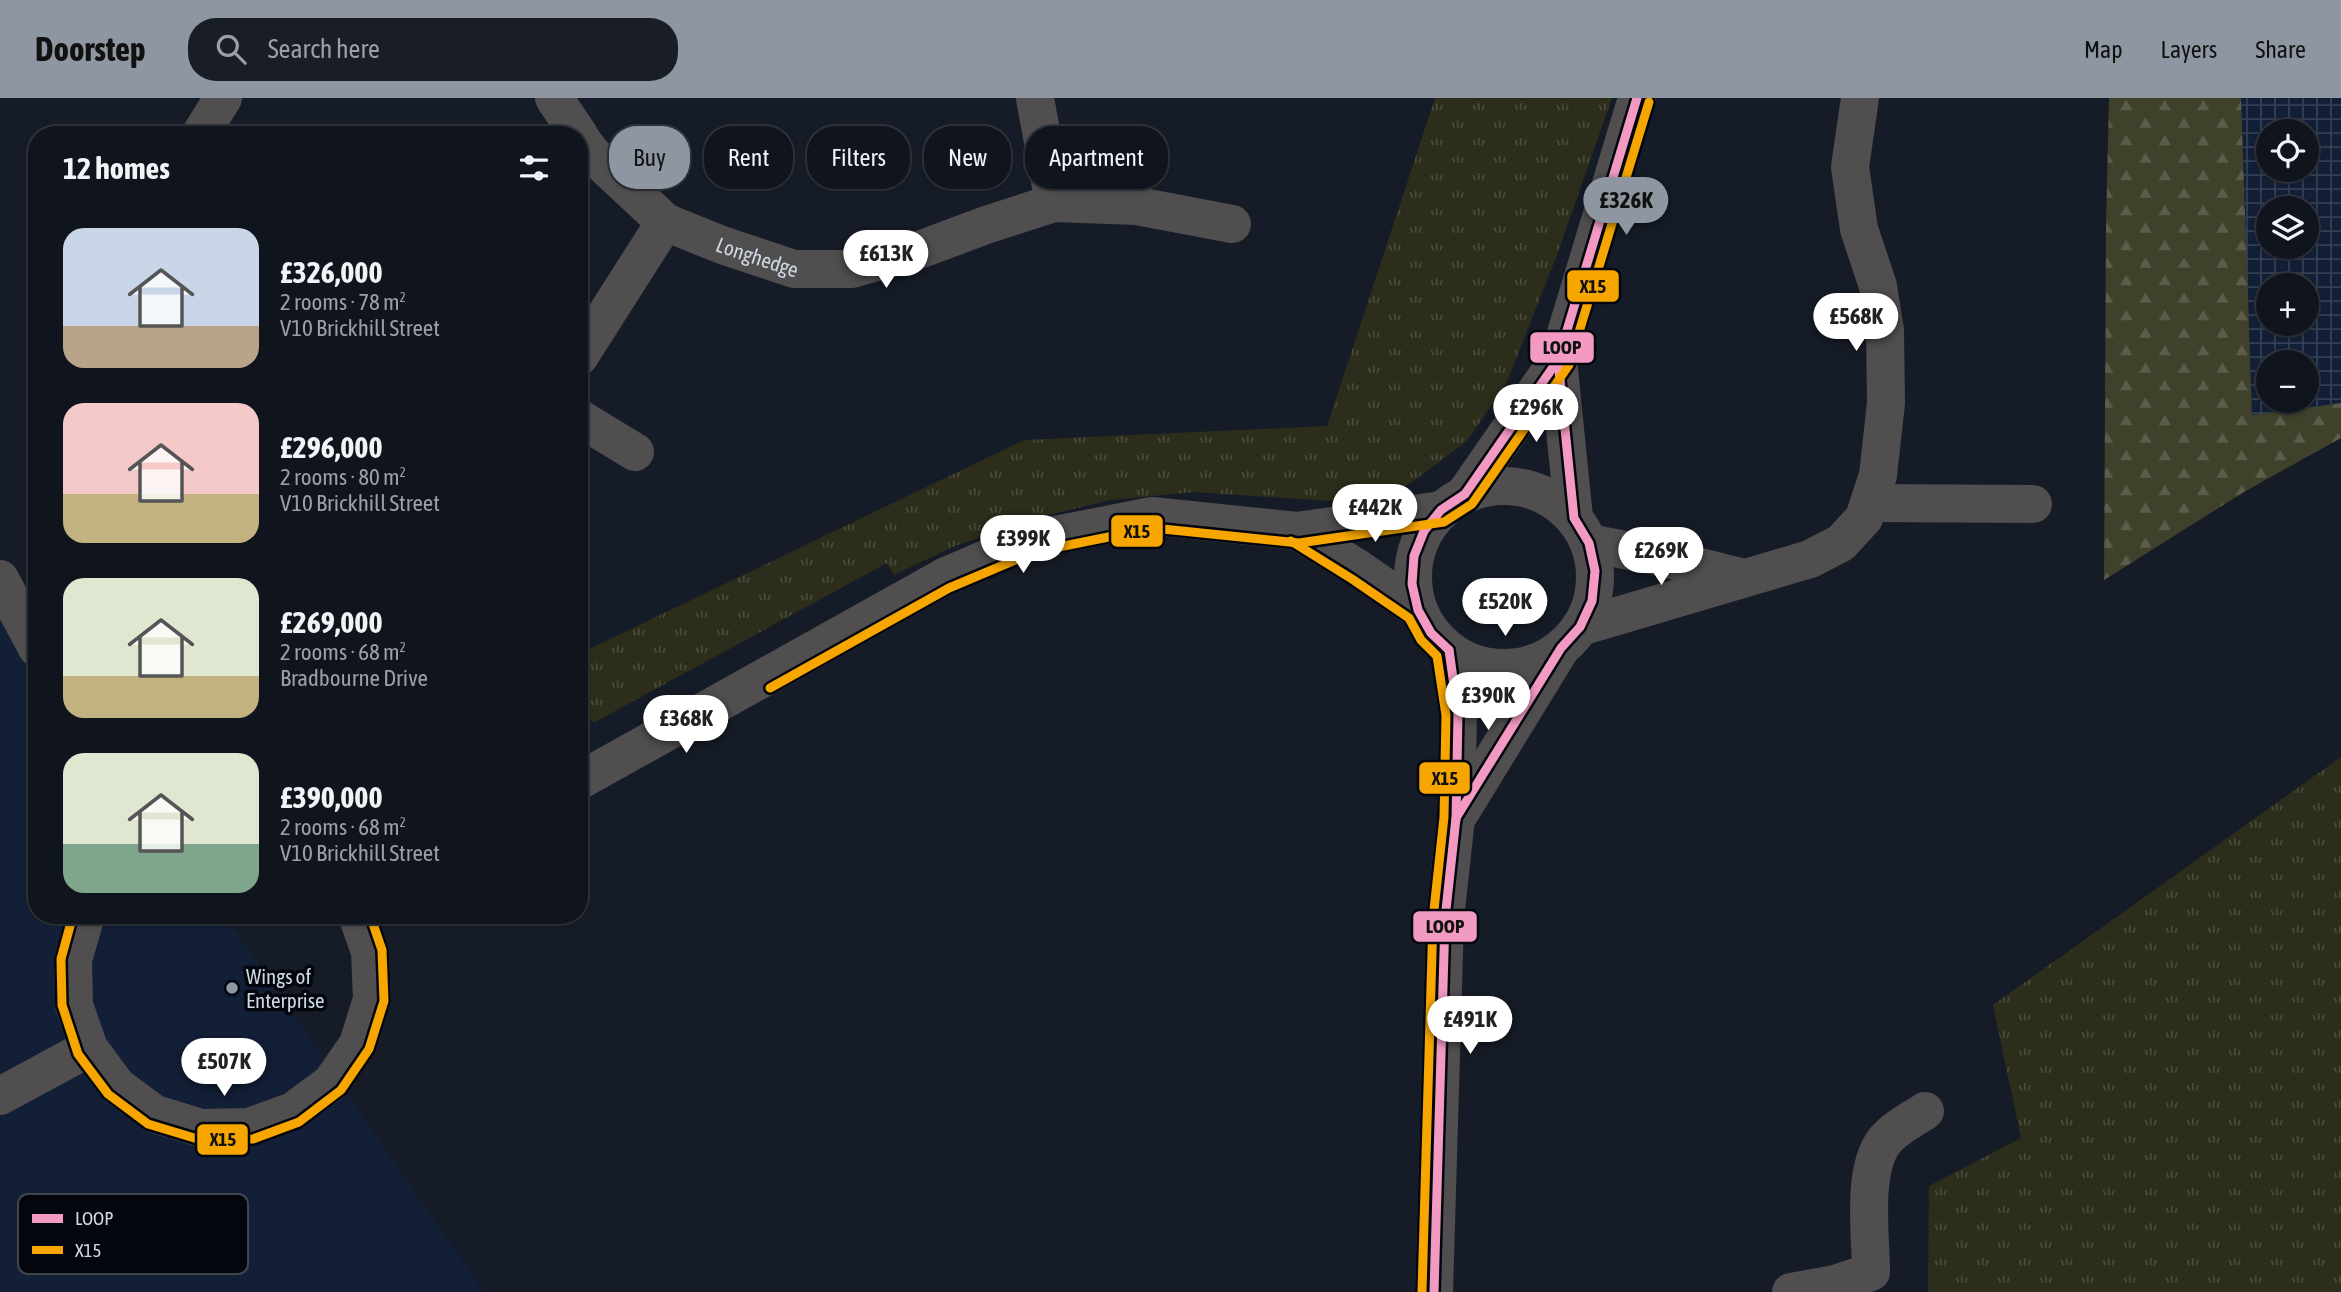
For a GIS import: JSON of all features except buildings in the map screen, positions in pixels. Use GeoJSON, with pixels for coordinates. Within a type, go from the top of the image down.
{"type":"FeatureCollection","features":[{"type":"Feature","properties":{"kind":"street"},"geometry":{"type":"LineString","coordinates":[[206,126],[223,98]]}},
{"type":"Feature","properties":{"kind":"street","name":"Longhedge"},"geometry":{"type":"LineString","coordinates":[[554,98],[573,126]]}},
{"type":"Feature","properties":{"kind":"street"},"geometry":{"type":"LineString","coordinates":[[1035,98],[1054,203]]}},
{"type":"Feature","properties":{"kind":"street"},"geometry":{"type":"LineString","coordinates":[[1637,98],[1558,360],[1453,502],[1424,531],[1414,556],[1412,584],[1418,610],[1431,633],[1449,650],[1476,664],[1505,669],[1535,663],[1570,638],[1744,578],[1810,559],[1841,543],[1864,518],[1878,475],[1886,403],[1885,331],[1878,286],[1859,229],[1850,167],[1860,98]]}},
{"type":"Feature","properties":{"kind":"street","name":"Longhedge"},"geometry":{"type":"LineString","coordinates":[[588,148],[665,222],[794,269],[852,269],[919,250],[1054,203],[1136,206],[1232,224]]}},
{"type":"Feature","properties":{"kind":"street"},"geometry":{"type":"LineString","coordinates":[[588,343],[665,222]]}},
{"type":"Feature","properties":{"kind":"street"},"geometry":{"type":"LineString","coordinates":[[1457,818],[1592,601],[1595,571],[1581,531],[1558,360]]}},
{"type":"Feature","properties":{"kind":"street"},"geometry":{"type":"LineString","coordinates":[[588,423],[635,452]]}},
{"type":"Feature","properties":{"kind":"street"},"geometry":{"type":"LineString","coordinates":[[588,775],[944,577],[1030,540],[1153,516],[1297,531],[1453,502],[1493,486],[1524,488],[1551,499],[1581,531],[1656,556],[1744,578]]}},
{"type":"Feature","properties":{"kind":"street"},"geometry":{"type":"LineString","coordinates":[[1870,503],[2033,504]]}},
{"type":"Feature","properties":{"kind":"street"},"geometry":{"type":"LineString","coordinates":[[1297,531],[1418,610]]}},
{"type":"Feature","properties":{"kind":"street"},"geometry":{"type":"LineString","coordinates":[[0,579],[28,631]]}},
{"type":"Feature","properties":{"kind":"street"},"geometry":{"type":"LineString","coordinates":[[1434,1292],[1445,919],[1457,818],[1458,714],[1449,650]]}},
{"type":"Feature","properties":{"kind":"street"},"geometry":{"type":"LineString","coordinates":[[83,924],[73,960],[74,1005],[89,1048],[117,1086],[155,1114],[201,1128],[248,1127],[293,1111],[331,1083],[358,1044],[372,999],[370,952],[360,924]]}},
{"type":"Feature","properties":{"kind":"street"},"geometry":{"type":"LineString","coordinates":[[0,1096],[89,1048]]}},
{"type":"Feature","properties":{"kind":"street"},"geometry":{"type":"LineString","coordinates":[[1791,1292],[1835,1284],[1872,1282],[1870,1173],[1875,1155],[1888,1136],[1925,1111]]}},
{"type":"Feature","properties":{"kind":"shaded area"},"geometry":{"type":"Polygon","coordinates":[[[2239,98],[2341,98],[2341,403],[2319,406],[2319,350],[2256,350],[2256,413],[2273,413],[2252,416],[2239,98]]]}},
{"type":"Feature","properties":{"kind":"shaded area"},"geometry":{"type":"Polygon","coordinates":[[[0,588],[28,629],[28,924],[231,924],[484,1292],[0,1292],[0,588]]]}},
{"type":"Feature","properties":{"kind":"green space"},"geometry":{"type":"Polygon","coordinates":[[[1435,98],[1612,98],[1557,255],[1506,384],[1467,441],[1393,494],[1361,503],[1194,492],[1111,500],[1027,520],[955,546],[894,575],[887,563],[595,722],[588,720],[588,650],[1024,440],[1327,426],[1435,98]]]}},
{"type":"Feature","properties":{"kind":"green space"},"geometry":{"type":"Polygon","coordinates":[[[2109,98],[2241,98],[2252,415],[2319,413],[2319,406],[2341,403],[2341,438],[2244,492],[2104,580],[2109,98]]]}},
{"type":"Feature","properties":{"kind":"green space"},"geometry":{"type":"Polygon","coordinates":[[[2341,757],[2341,1292],[1928,1292],[1929,1186],[2021,1138],[1993,1005],[2341,757]]]}},
{"type":"Feature","properties":{"kind":"transit line","name":"LOOP"},"geometry":{"type":"LineString","coordinates":[[1434,1292],[1445,919],[1456,818],[1561,648],[1580,627],[1592,601],[1595,571],[1589,543],[1574,518],[1558,360],[1637,98]]}},
{"type":"Feature","properties":{"kind":"transit line","name":"X15"},"geometry":{"type":"LineString","coordinates":[[770,688],[949,588],[1034,552],[1153,528],[1299,543],[1444,522],[1472,504],[1569,365],[1649,102]]}},
{"type":"Feature","properties":{"kind":"transit line","name":"LOOP"},"geometry":{"type":"LineString","coordinates":[[1449,650],[1431,633],[1418,610],[1412,584],[1414,556],[1424,531],[1441,510],[1465,494],[1558,360],[1566,333]]}},
{"type":"Feature","properties":{"kind":"transit line","name":"X15"},"geometry":{"type":"LineString","coordinates":[[1291,541],[1409,618],[1421,640],[1437,656],[1446,715],[1444,817],[1433,919],[1422,1292]]}},
{"type":"Feature","properties":{"kind":"transit line","name":"LOOP"},"geometry":{"type":"LineString","coordinates":[[1449,650],[1458,714],[1456,820]]}},
{"type":"Feature","properties":{"kind":"transit line","name":"X15"},"geometry":{"type":"LineString","coordinates":[[71,924],[61,959],[62,1005],[78,1054],[108,1094],[148,1124],[201,1140],[253,1139],[299,1122],[341,1090],[369,1049],[384,1001],[382,950],[373,924]]}},
{"type":"Feature","properties":{"kind":"place","name":"Wings of Enterprise"},"geometry":{"type":"Point","coordinates":[232,988]}}]}
